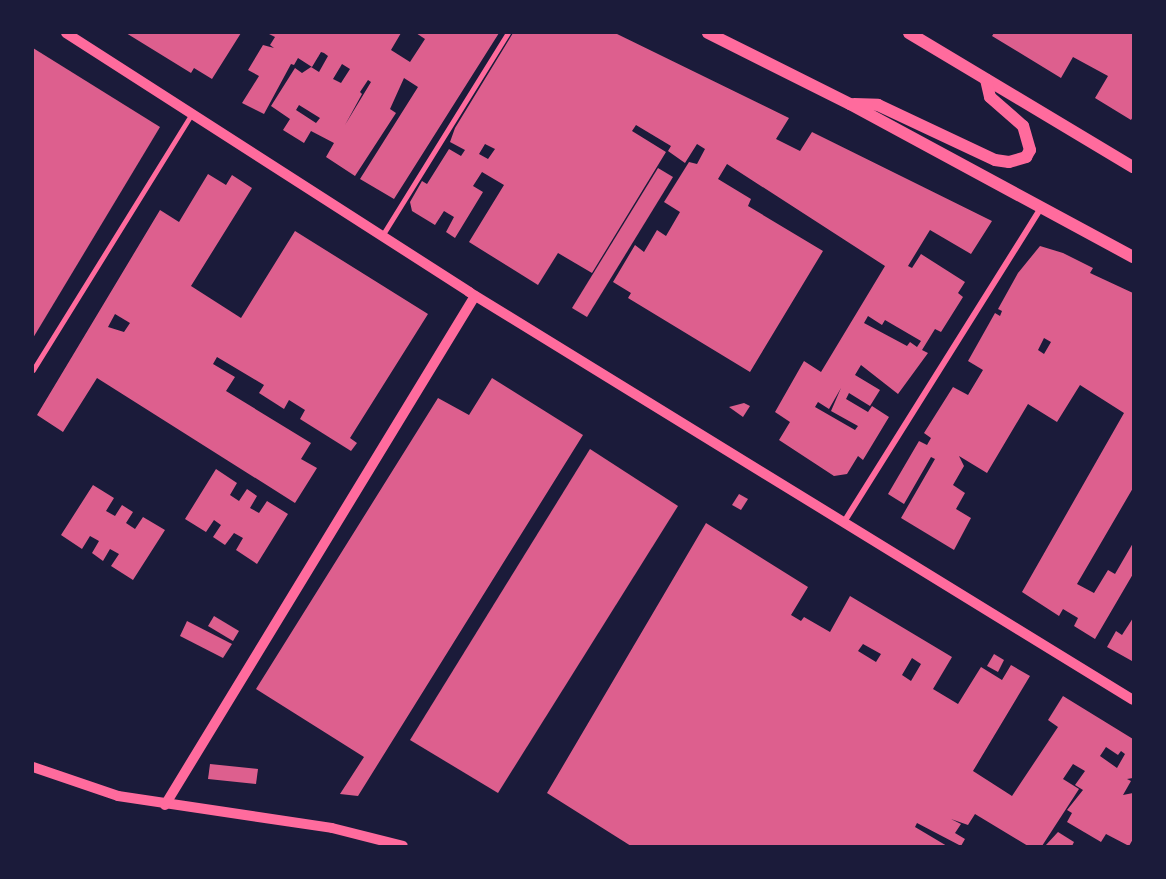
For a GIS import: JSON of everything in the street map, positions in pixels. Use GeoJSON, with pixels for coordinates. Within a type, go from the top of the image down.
{"type":"FeatureCollection","features":[{"type":"Feature","properties":{"kind":"main road"},"geometry":{"type":"LineString","coordinates":[[708,33],[850,104],[1133,257]]}},
{"type":"Feature","properties":{"kind":"main road"},"geometry":{"type":"LineString","coordinates":[[917,35],[1133,167]]}},
{"type":"Feature","properties":{"kind":"main road"},"geometry":{"type":"LineString","coordinates":[[850,104],[878,105],[995,160],[1009,162],[1026,157],[1030,150],[1023,126],[990,96],[986,79]]}},
{"type":"Feature","properties":{"kind":"street"},"geometry":{"type":"LineString","coordinates":[[66,33],[475,296],[1133,700]]}},
{"type":"Feature","properties":{"kind":"street"},"geometry":{"type":"LineString","coordinates":[[844,522],[1041,208]]}},
{"type":"Feature","properties":{"kind":"street"},"geometry":{"type":"LineString","coordinates":[[165,805],[475,296]]}},
{"type":"Feature","properties":{"kind":"street"},"geometry":{"type":"LineString","coordinates":[[33,767],[118,796],[165,805],[332,828],[403,846]]}},
{"type":"Feature","properties":{"kind":"lane"},"geometry":{"type":"LineString","coordinates":[[382,236],[508,33]]}},
{"type":"Feature","properties":{"kind":"lane"},"geometry":{"type":"LineString","coordinates":[[33,370],[191,115]]}},
{"type":"Feature","properties":{"kind":"building"},"geometry":{"type":"Polygon","coordinates":[[[126,33],[241,33],[212,79],[194,68],[191,73],[126,33]]]}},
{"type":"Feature","properties":{"kind":"building"},"geometry":{"type":"Polygon","coordinates":[[[267,33],[401,33],[391,50],[410,62],[425,39],[416,33],[499,33],[394,199],[360,179],[418,87],[404,78],[390,109],[396,113],[355,176],[326,157],[334,143],[311,131],[304,143],[283,130],[290,119],[271,106],[295,68],[302,73],[311,67],[319,72],[328,56],[324,53],[321,52],[312,67],[298,58],[294,65],[291,64],[264,114],[242,103],[259,76],[248,70],[263,45],[274,48],[270,45],[275,37],[267,33]],[[342,64],[333,79],[341,83],[350,69],[342,64]],[[368,80],[360,92],[362,94],[345,125],[371,82],[368,80]],[[299,105],[296,110],[316,123],[320,118],[299,105]]]}},
{"type":"Feature","properties":{"kind":"building"},"geometry":{"type":"Polygon","coordinates":[[[513,33],[615,33],[789,118],[776,139],[800,151],[812,132],[992,221],[971,254],[930,230],[908,266],[912,268],[921,254],[965,282],[958,293],[963,297],[941,332],[935,329],[922,350],[928,353],[898,394],[861,365],[855,375],[880,390],[870,406],[849,393],[846,399],[868,412],[872,406],[889,417],[863,460],[858,456],[847,474],[834,476],[779,440],[790,422],[775,412],[804,361],[821,372],[885,266],[727,164],[718,179],[751,199],[748,206],[823,251],[750,372],[628,298],[631,293],[613,282],[635,245],[644,252],[657,230],[666,236],[680,212],[664,202],[689,162],[697,164],[705,149],[697,144],[685,163],[668,151],[671,146],[636,125],[632,131],[666,152],[592,273],[558,253],[538,285],[469,242],[504,185],[482,172],[473,186],[483,192],[455,238],[446,232],[454,217],[444,211],[435,225],[412,211],[410,202],[422,181],[427,184],[449,149],[461,156],[465,150],[450,142],[455,128],[513,33]],[[485,144],[479,154],[488,159],[495,149],[485,144]],[[868,316],[864,323],[907,346],[910,342],[917,347],[921,341],[885,320],[882,325],[868,316]],[[841,388],[829,409],[818,402],[815,407],[855,430],[858,426],[831,411],[841,388]]]}},
{"type":"Feature","properties":{"kind":"building"},"geometry":{"type":"Polygon","coordinates":[[[994,33],[1133,33],[1133,117],[1131,120],[1095,98],[1108,76],[1073,57],[1061,78],[992,36],[994,33]]]}},
{"type":"Feature","properties":{"kind":"building"},"geometry":{"type":"Polygon","coordinates":[[[33,48],[160,127],[33,338],[33,48]]]}},
{"type":"Feature","properties":{"kind":"building"},"geometry":{"type":"Polygon","coordinates":[[[658,168],[673,177],[587,317],[572,308],[658,168]]]}},
{"type":"Feature","properties":{"kind":"building"},"geometry":{"type":"Polygon","coordinates":[[[208,174],[226,185],[232,175],[252,188],[191,286],[241,318],[295,231],[428,314],[350,438],[357,443],[351,451],[300,419],[305,410],[289,400],[284,409],[259,393],[264,385],[217,357],[213,364],[235,377],[226,391],[311,443],[301,459],[317,468],[295,503],[97,378],[63,432],[37,415],[160,210],[179,222],[208,174]],[[115,314],[108,327],[124,332],[130,323],[115,314]]]}},
{"type":"Feature","properties":{"kind":"building"},"geometry":{"type":"Polygon","coordinates":[[[1040,246],[1063,253],[1093,268],[1090,273],[1133,293],[1133,488],[1077,584],[1094,593],[1108,570],[1115,574],[1133,543],[1133,574],[1095,639],[1074,626],[1078,618],[1063,609],[1059,616],[1022,592],[1124,413],[1080,385],[1057,422],[1028,404],[987,473],[959,456],[964,466],[953,485],[965,493],[956,509],[971,518],[954,550],[901,518],[935,459],[931,457],[904,504],[888,494],[919,441],[927,445],[931,438],[924,433],[953,387],[968,395],[983,370],[968,361],[995,313],[1000,316],[1002,311],[998,309],[1018,273],[1040,246]],[[1044,338],[1038,350],[1044,354],[1051,342],[1044,338]]]}},
{"type":"Feature","properties":{"kind":"building"},"geometry":{"type":"Polygon","coordinates":[[[492,378],[583,435],[358,796],[340,794],[364,757],[256,689],[438,398],[469,415],[492,378]]]}},
{"type":"Feature","properties":{"kind":"building"},"geometry":{"type":"Polygon","coordinates":[[[744,403],[750,406],[743,417],[729,407],[744,403]]]}},
{"type":"Feature","properties":{"kind":"building"},"geometry":{"type":"Polygon","coordinates":[[[590,449],[678,506],[498,793],[410,740],[590,449]]]}},
{"type":"Feature","properties":{"kind":"building"},"geometry":{"type":"Polygon","coordinates":[[[216,469],[237,483],[230,495],[239,501],[247,489],[257,496],[250,508],[259,513],[267,501],[288,514],[257,564],[236,550],[243,538],[234,533],[225,545],[213,537],[221,525],[214,520],[206,532],[185,519],[216,469]]]}},
{"type":"Feature","properties":{"kind":"building"},"geometry":{"type":"Polygon","coordinates":[[[93,485],[114,498],[106,511],[115,516],[122,505],[133,512],[126,523],[135,529],[143,517],[165,530],[133,580],[111,566],[119,554],[110,549],[103,561],[92,553],[99,541],[90,536],[82,549],[61,535],[93,485]]]}},
{"type":"Feature","properties":{"kind":"building"},"geometry":{"type":"Polygon","coordinates":[[[739,494],[748,499],[741,510],[732,505],[739,494]]]}},
{"type":"Feature","properties":{"kind":"building"},"geometry":{"type":"Polygon","coordinates":[[[706,523],[808,587],[791,615],[801,621],[804,617],[830,632],[850,596],[952,657],[933,689],[958,704],[981,667],[1002,680],[1011,665],[1030,676],[973,771],[1012,796],[1058,727],[1048,720],[1063,696],[1133,739],[1133,778],[1127,779],[1131,781],[1123,795],[1133,793],[1133,839],[1129,846],[1106,834],[1101,842],[1067,822],[1072,813],[1067,810],[1083,790],[1075,785],[1085,771],[1073,764],[1063,779],[1079,789],[1042,846],[1028,846],[975,814],[968,825],[951,819],[961,824],[955,833],[965,839],[961,846],[917,823],[915,827],[947,846],[631,846],[547,793],[706,523]],[[863,644],[858,651],[876,662],[881,654],[863,644]],[[912,658],[902,675],[911,681],[921,664],[912,658]],[[1106,747],[1100,756],[1117,768],[1125,754],[1121,751],[1118,755],[1106,747]]]}},
{"type":"Feature","properties":{"kind":"building"},"geometry":{"type":"Polygon","coordinates":[[[214,616],[239,631],[233,641],[208,626],[214,616]]]}},
{"type":"Feature","properties":{"kind":"building"},"geometry":{"type":"Polygon","coordinates":[[[1133,618],[1132,661],[1107,647],[1116,631],[1122,635],[1133,618]]]}},
{"type":"Feature","properties":{"kind":"building"},"geometry":{"type":"Polygon","coordinates":[[[187,621],[232,644],[223,658],[180,636],[187,621]]]}},
{"type":"Feature","properties":{"kind":"building"},"geometry":{"type":"Polygon","coordinates":[[[994,654],[1004,660],[998,672],[987,666],[994,654]]]}},
{"type":"Feature","properties":{"kind":"building"},"geometry":{"type":"Polygon","coordinates":[[[210,764],[258,769],[256,784],[208,779],[210,764]]]}},
{"type":"Feature","properties":{"kind":"building"},"geometry":{"type":"Polygon","coordinates":[[[1058,832],[1074,842],[1072,846],[1045,846],[1058,832]]]}}]}
